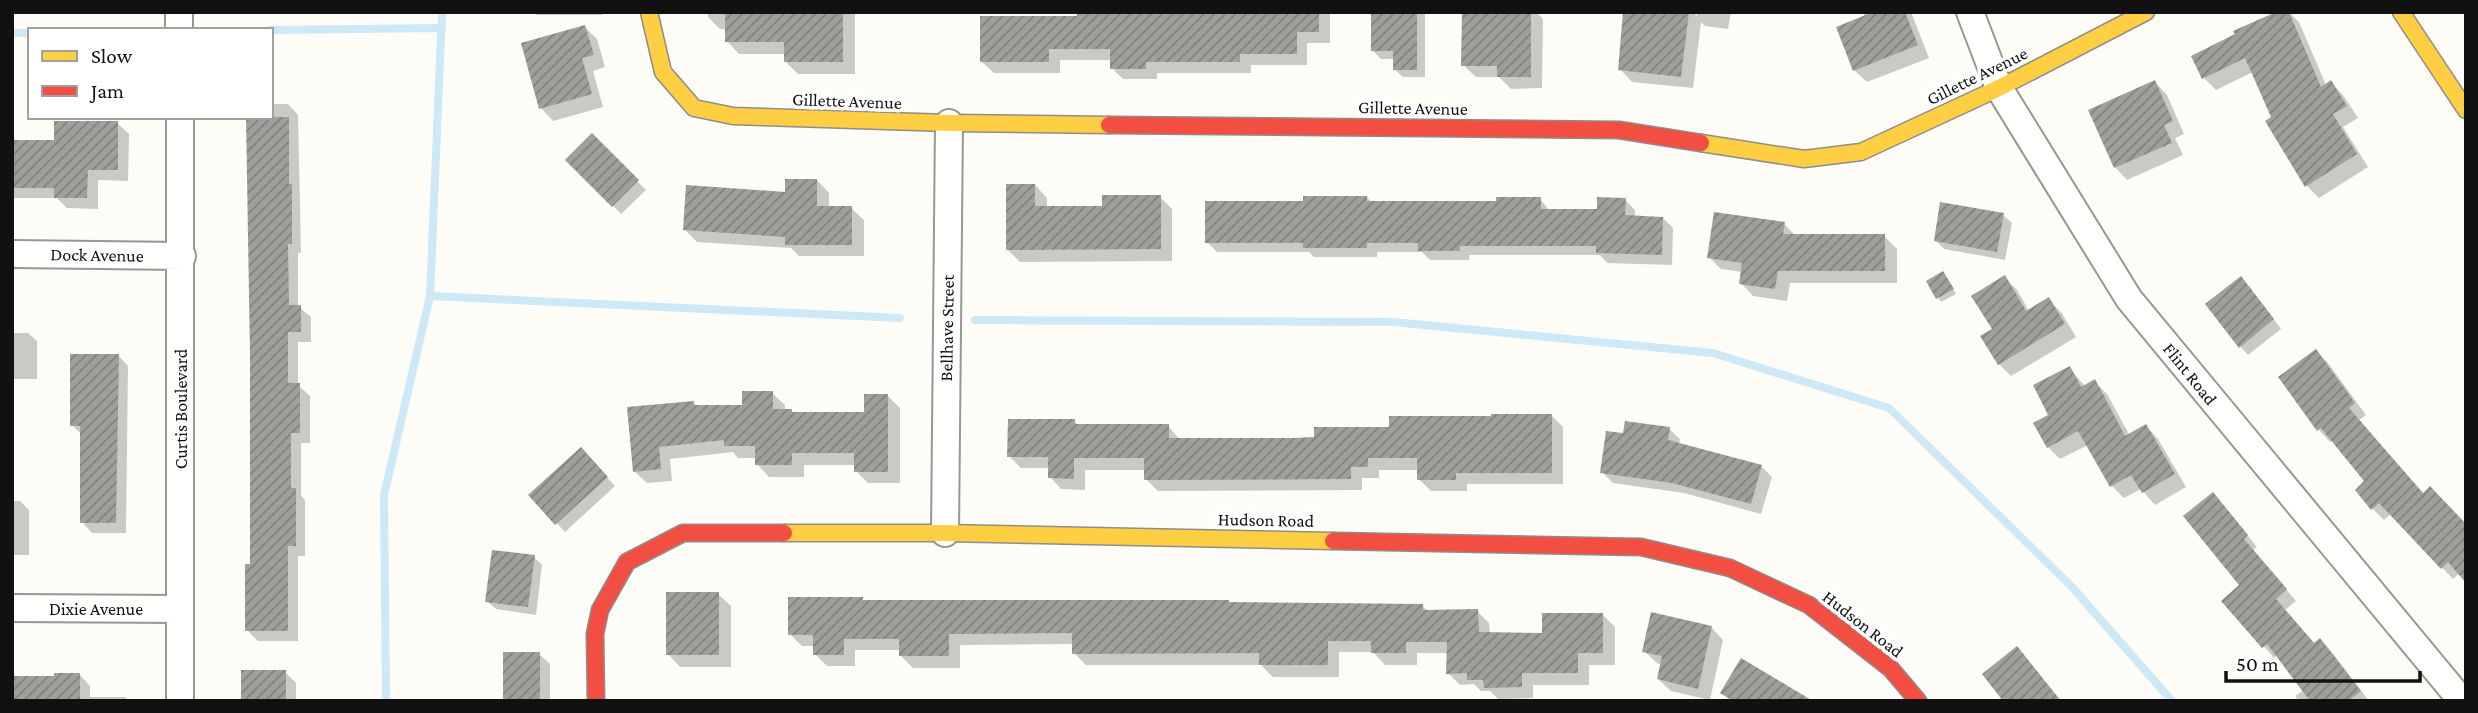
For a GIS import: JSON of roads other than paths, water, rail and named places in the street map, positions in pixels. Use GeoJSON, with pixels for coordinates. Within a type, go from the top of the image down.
{"type":"FeatureCollection","features":[{"type":"Feature","properties":{"kind":"street","name":"Gillette Avenue"},"geometry":{"type":"LineString","coordinates":[[649,12],[663,72],[694,108],[733,116],[949,123],[1619,130],[1804,159],[1861,152],[1999,88],[2146,12]]}},
{"type":"Feature","properties":{"kind":"street","name":"Flint Road"},"geometry":{"type":"LineString","coordinates":[[1970,12],[1999,88],[2130,299],[2462,701]]}},
{"type":"Feature","properties":{"kind":"street"},"geometry":{"type":"LineString","coordinates":[[2401,12],[2466,110]]}},
{"type":"Feature","properties":{"kind":"street","name":"Curtis Boulevard"},"geometry":{"type":"LineString","coordinates":[[180,119],[180,701]]}},
{"type":"Feature","properties":{"kind":"street","name":"Bellhave Street"},"geometry":{"type":"LineString","coordinates":[[945,533],[949,123]]}},
{"type":"Feature","properties":{"kind":"street","name":"Dock Avenue"},"geometry":{"type":"LineString","coordinates":[[12,254],[182,256]]}},
{"type":"Feature","properties":{"kind":"street","name":"Hudson Road"},"geometry":{"type":"LineString","coordinates":[[596,701],[595,634],[600,610],[627,562],[683,533],[945,533],[1641,547],[1730,568],[1809,605],[1892,669],[1918,701]]}},
{"type":"Feature","properties":{"kind":"street","name":"Dixie Avenue"},"geometry":{"type":"LineString","coordinates":[[12,608],[180,610]]}},
{"type":"Feature","properties":{"kind":"waterway"},"geometry":{"type":"LineString","coordinates":[[386,701],[384,495],[430,296],[442,12]]}},
{"type":"Feature","properties":{"kind":"waterway"},"geometry":{"type":"LineString","coordinates":[[273,30],[442,28]]}},
{"type":"Feature","properties":{"kind":"waterway"},"geometry":{"type":"LineString","coordinates":[[12,33],[28,33]]}},
{"type":"Feature","properties":{"kind":"waterway"},"geometry":{"type":"LineString","coordinates":[[430,296],[900,318]]}},
{"type":"Feature","properties":{"kind":"waterway"},"geometry":{"type":"LineString","coordinates":[[975,320],[1393,322],[1713,353],[1889,408],[2071,586],[2172,701]]}}]}
